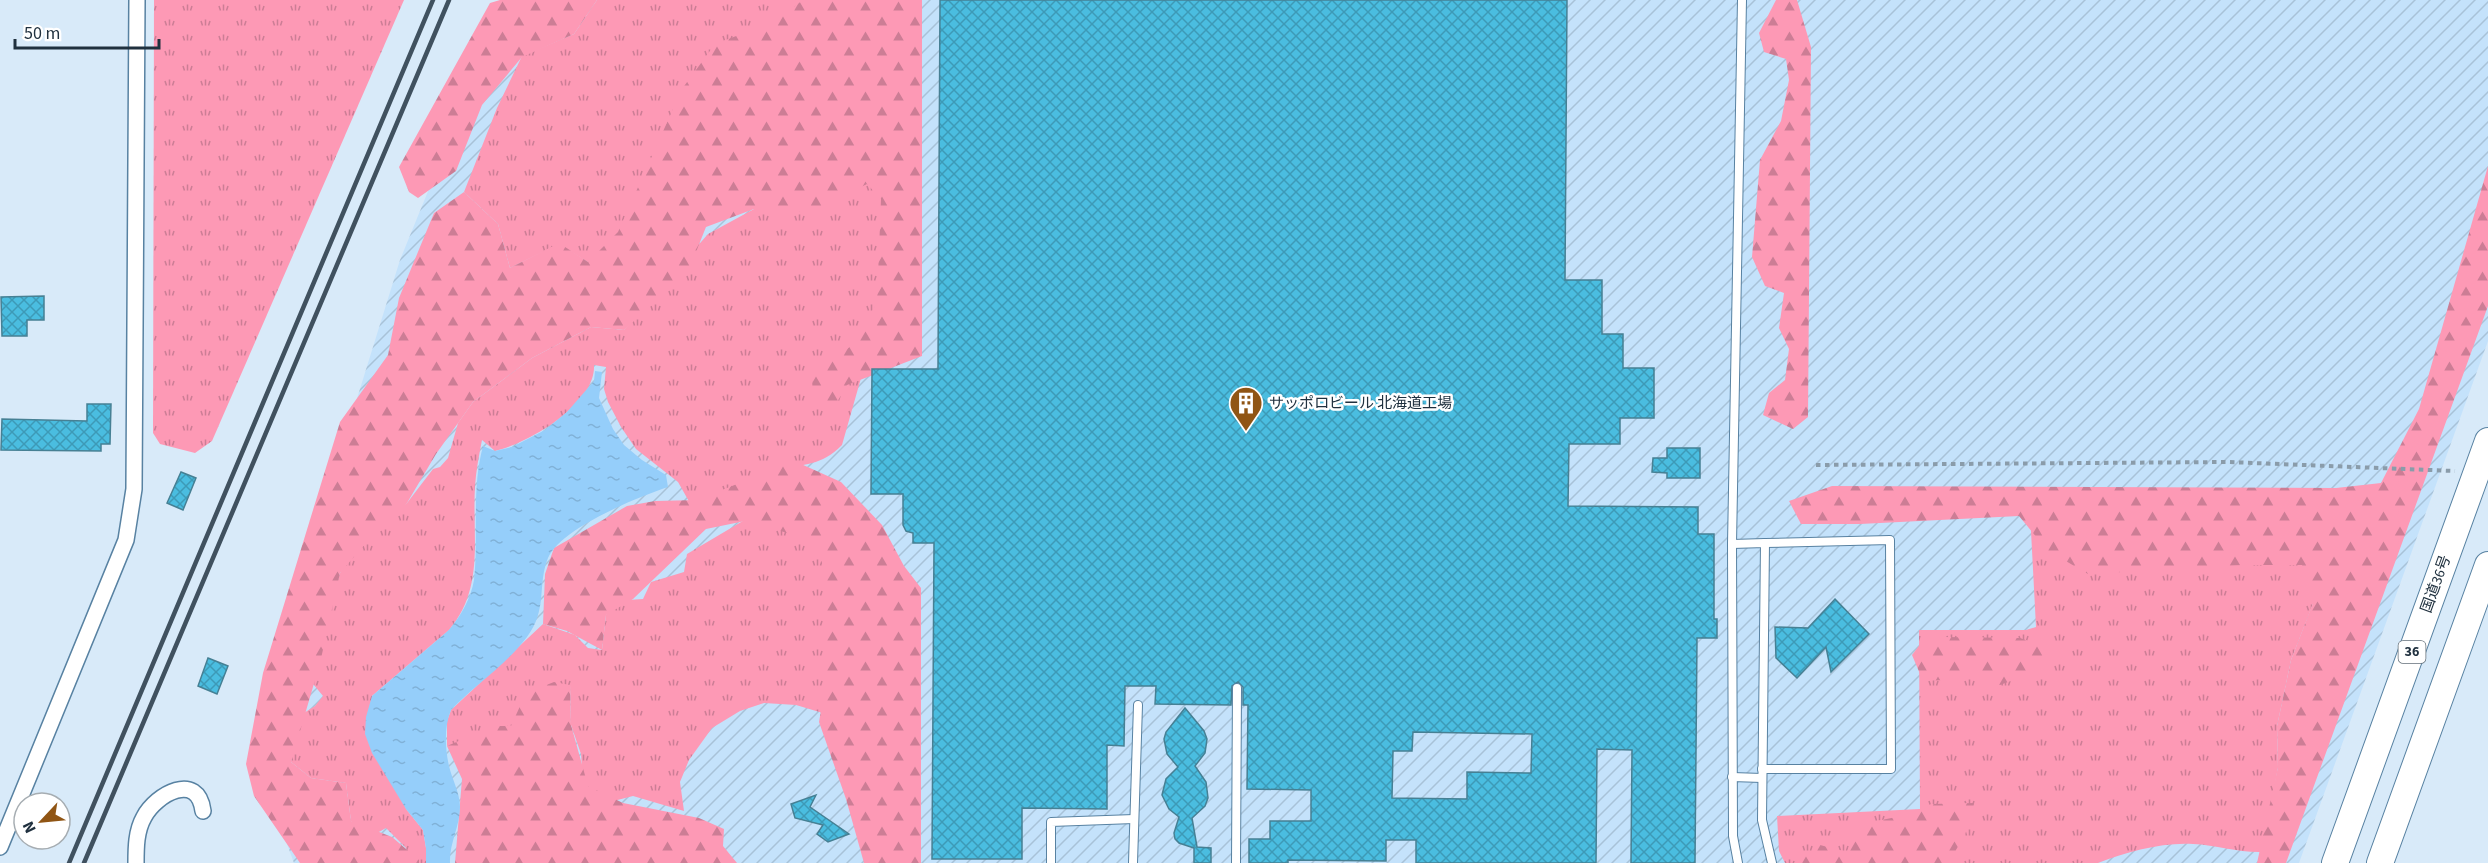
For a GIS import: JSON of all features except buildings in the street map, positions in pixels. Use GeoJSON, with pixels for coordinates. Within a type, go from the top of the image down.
{"type":"FeatureCollection","features":[{"type":"Feature","properties":{"kind":"highway","name":"国道36号"},"geometry":{"type":"LineString","coordinates":[[2335,863],[2488,441]]}},
{"type":"Feature","properties":{"kind":"highway"},"geometry":{"type":"LineString","coordinates":[[2380,863],[2488,565]]}},
{"type":"Feature","properties":{"kind":"street"},"geometry":{"type":"LineString","coordinates":[[0,847],[126,540],[134,489],[136,0]]}},
{"type":"Feature","properties":{"kind":"street"},"geometry":{"type":"LineString","coordinates":[[136,863],[138,832],[151,806],[161,797],[173,791],[186,789],[196,794],[202,804],[203,812]]}},
{"type":"Feature","properties":{"kind":"lane"},"geometry":{"type":"LineString","coordinates":[[1738,863],[1733,836],[1732,544],[1742,0]]}},
{"type":"Feature","properties":{"kind":"lane"},"geometry":{"type":"LineString","coordinates":[[1732,544],[1890,540],[1891,769],[1732,777]]}},
{"type":"Feature","properties":{"kind":"lane"},"geometry":{"type":"LineString","coordinates":[[1765,543],[1762,820],[1772,863]]}},
{"type":"Feature","properties":{"kind":"lane"},"geometry":{"type":"LineString","coordinates":[[1236,863],[1237,688]]}},
{"type":"Feature","properties":{"kind":"lane"},"geometry":{"type":"LineString","coordinates":[[1133,863],[1138,705]]}},
{"type":"Feature","properties":{"kind":"lane"},"geometry":{"type":"LineString","coordinates":[[1051,863],[1051,822],[1134,819]]}},
{"type":"Feature","properties":{"kind":"path"},"geometry":{"type":"LineString","coordinates":[[1816,465],[2228,462],[2477,472]]}},
{"type":"Feature","properties":{"kind":"shaded area"},"geometry":{"type":"Polygon","coordinates":[[[506,0],[2488,0],[2488,341],[2299,863],[294,863],[250,743],[400,260],[506,0]]]}},
{"type":"Feature","properties":{"kind":"green space"},"geometry":{"type":"Polygon","coordinates":[[[154,0],[404,0],[212,441],[195,453],[160,444],[153,433],[154,0]]]}},
{"type":"Feature","properties":{"kind":"green space"},"geometry":{"type":"Polygon","coordinates":[[[500,0],[597,0],[574,34],[522,57],[482,105],[456,171],[418,198],[409,192],[399,167],[490,3],[500,0]]]}},
{"type":"Feature","properties":{"kind":"green space"},"geometry":{"type":"Polygon","coordinates":[[[597,0],[833,0],[635,224],[594,266],[559,244],[510,268],[498,224],[464,192],[497,108],[522,56],[574,34],[597,0]]]}},
{"type":"Feature","properties":{"kind":"green space"},"geometry":{"type":"Polygon","coordinates":[[[803,0],[922,0],[922,356],[847,385],[833,409],[813,404],[812,376],[856,342],[877,302],[881,199],[867,184],[810,212],[754,209],[706,227],[690,267],[624,330],[591,327],[532,358],[473,402],[436,454],[407,503],[372,536],[340,573],[320,663],[291,762],[311,778],[346,783],[351,821],[392,837],[419,860],[419,863],[300,863],[254,796],[246,764],[263,673],[340,422],[388,355],[399,298],[434,213],[464,192],[498,224],[510,268],[559,243],[588,262],[618,232],[682,89],[715,44],[773,22],[803,0]]]}},
{"type":"Feature","properties":{"kind":"green space"},"geometry":{"type":"Polygon","coordinates":[[[1776,0],[1797,0],[1811,47],[1808,417],[1793,429],[1763,415],[1769,393],[1785,380],[1789,349],[1779,328],[1784,293],[1765,286],[1752,257],[1760,160],[1781,121],[1789,80],[1786,59],[1764,52],[1759,33],[1776,0]]]}},
{"type":"Feature","properties":{"kind":"green space"},"geometry":{"type":"Polygon","coordinates":[[[2488,166],[2488,306],[2286,863],[2257,863],[2278,767],[2277,726],[2291,660],[2313,603],[2302,565],[2244,565],[2088,574],[2047,550],[2019,516],[1860,524],[1801,524],[1789,501],[1832,486],[2336,488],[2381,483],[2419,409],[2488,166]]]}},
{"type":"Feature","properties":{"kind":"green space"},"geometry":{"type":"Polygon","coordinates":[[[857,181],[876,183],[900,241],[842,445],[827,457],[768,476],[695,512],[678,482],[636,449],[608,402],[604,389],[606,367],[594,365],[592,380],[584,394],[573,407],[542,431],[509,447],[495,451],[482,440],[475,486],[474,561],[468,597],[449,630],[372,696],[406,809],[423,830],[426,863],[410,863],[406,848],[386,828],[368,838],[351,821],[346,783],[311,778],[291,762],[296,718],[315,706],[323,696],[309,679],[340,573],[362,535],[407,503],[433,469],[440,467],[448,458],[458,423],[473,402],[532,358],[591,327],[624,330],[708,234],[754,209],[857,181]]]}},
{"type":"Feature","properties":{"kind":"green space"},"geometry":{"type":"Polygon","coordinates":[[[790,459],[841,482],[882,525],[904,566],[921,588],[921,863],[864,863],[846,799],[819,722],[827,675],[827,577],[815,543],[750,520],[706,529],[633,599],[606,615],[602,650],[567,631],[543,624],[545,574],[554,548],[627,506],[655,501],[697,500],[747,480],[790,459]]]}},
{"type":"Feature","properties":{"kind":"green space"},"geometry":{"type":"Polygon","coordinates":[[[758,512],[808,520],[831,561],[826,714],[796,705],[764,703],[740,711],[712,728],[689,760],[680,782],[684,811],[633,796],[602,804],[584,792],[581,754],[571,725],[570,685],[521,727],[447,746],[447,721],[451,710],[543,624],[575,635],[588,648],[602,650],[606,615],[613,601],[643,599],[651,582],[684,572],[687,554],[758,512]]]}},
{"type":"Feature","properties":{"kind":"green space"},"geometry":{"type":"Polygon","coordinates":[[[2030,512],[2312,563],[2318,591],[2291,660],[2277,726],[2278,767],[2263,852],[2181,844],[2145,849],[2098,863],[1785,863],[1779,851],[1777,816],[1920,809],[1919,630],[2026,630],[2036,627],[2030,512]]]}},
{"type":"Feature","properties":{"kind":"green space"},"geometry":{"type":"Polygon","coordinates":[[[1943,637],[2020,638],[2051,649],[2040,670],[2000,685],[1963,669],[1944,680],[1923,681],[1912,655],[1921,643],[1943,637]]]}},
{"type":"Feature","properties":{"kind":"green space"},"geometry":{"type":"Polygon","coordinates":[[[554,682],[570,685],[571,725],[588,786],[623,803],[699,818],[724,829],[723,846],[737,863],[455,863],[462,779],[447,746],[494,726],[511,726],[526,693],[554,682]]]}},
{"type":"Feature","properties":{"kind":"green space"},"geometry":{"type":"Polygon","coordinates":[[[1974,803],[1965,835],[1948,863],[1794,863],[1820,845],[1847,852],[1857,825],[1911,814],[1931,804],[1974,803]]]}},
{"type":"Feature","properties":{"kind":"water"},"geometry":{"type":"Polygon","coordinates":[[[595,371],[602,372],[599,398],[613,429],[624,445],[666,475],[668,487],[620,506],[584,525],[556,547],[548,558],[538,617],[527,637],[510,657],[451,710],[446,730],[446,745],[449,766],[459,797],[460,814],[451,849],[450,863],[426,863],[423,830],[406,809],[372,753],[365,734],[366,717],[372,696],[449,630],[468,600],[474,580],[477,479],[483,446],[495,451],[512,447],[545,430],[567,412],[594,381],[595,371]]]}},
{"type":"Feature","properties":{"kind":"railway"},"geometry":{"type":"LineString","coordinates":[[69,863],[433,0]]}},
{"type":"Feature","properties":{"kind":"railway"},"geometry":{"type":"LineString","coordinates":[[84,863],[449,0]]}},
{"type":"Feature","properties":{"kind":"place","name":"サッポロビール 北海道工場"},"geometry":{"type":"Point","coordinates":[1246,432]}}]}
